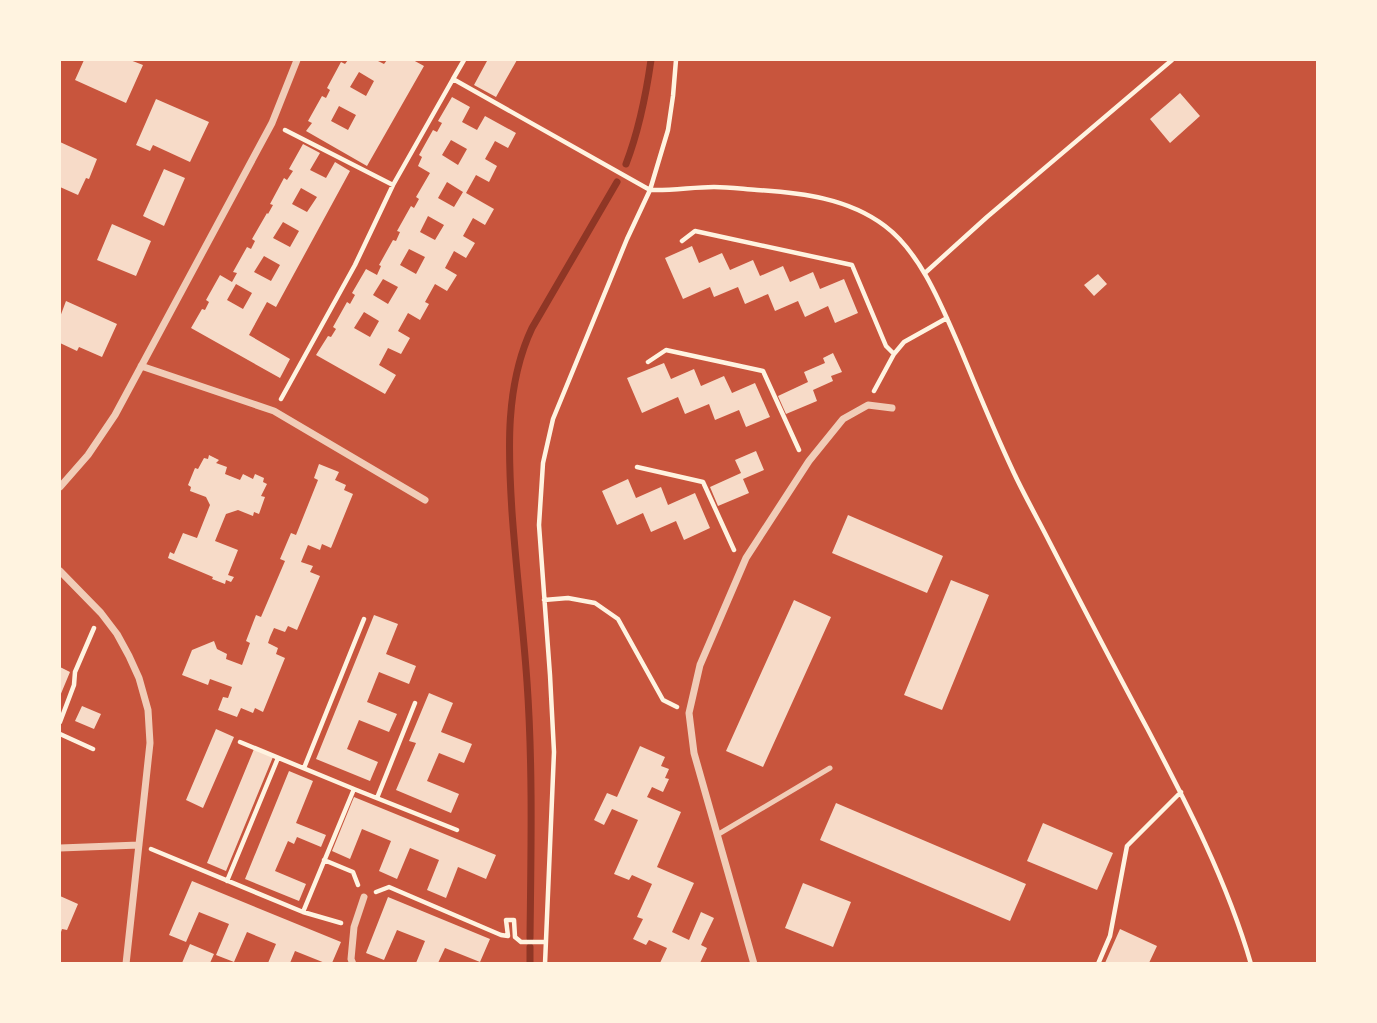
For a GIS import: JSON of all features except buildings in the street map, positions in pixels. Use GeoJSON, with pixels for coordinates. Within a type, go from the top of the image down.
{"type":"FeatureCollection","features":[{"type":"Feature","properties":{"kind":"street"},"geometry":{"type":"LineString","coordinates":[[60,487],[89,455],[115,415],[272,123],[298,60]]}},
{"type":"Feature","properties":{"kind":"street"},"geometry":{"type":"LineString","coordinates":[[141,366],[274,411],[425,500]]}},
{"type":"Feature","properties":{"kind":"street"},"geometry":{"type":"LineString","coordinates":[[754,964],[694,753],[690,713],[700,665],[746,558],[809,461],[843,419],[868,405],[892,408]]}},
{"type":"Feature","properties":{"kind":"street"},"geometry":{"type":"LineString","coordinates":[[60,571],[101,613],[117,634],[139,678],[148,710],[150,743],[126,964]]}},
{"type":"Feature","properties":{"kind":"street"},"geometry":{"type":"LineString","coordinates":[[60,848],[139,845]]}},
{"type":"Feature","properties":{"kind":"street"},"geometry":{"type":"LineString","coordinates":[[353,964],[351,959],[355,927],[364,897]]}},
{"type":"Feature","properties":{"kind":"lane"},"geometry":{"type":"LineString","coordinates":[[717,835],[830,768]]}},
{"type":"Feature","properties":{"kind":"path"},"geometry":{"type":"LineString","coordinates":[[274,411],[355,265],[393,185],[464,60]]}},
{"type":"Feature","properties":{"kind":"path"},"geometry":{"type":"LineString","coordinates":[[545,964],[554,752],[539,525],[543,463],[553,419],[650,190],[668,130],[674,96],[676,60]]}},
{"type":"Feature","properties":{"kind":"path"},"geometry":{"type":"LineString","coordinates":[[925,273],[1172,60]]}},
{"type":"Feature","properties":{"kind":"path"},"geometry":{"type":"LineString","coordinates":[[453,79],[650,190],[714,187],[794,193],[829,199],[883,224],[896,235],[925,273],[1013,471],[1181,792],[1214,860],[1242,932],[1251,964]]}},
{"type":"Feature","properties":{"kind":"path"},"geometry":{"type":"LineString","coordinates":[[272,123],[393,185]]}},
{"type":"Feature","properties":{"kind":"path"},"geometry":{"type":"LineString","coordinates":[[682,241],[695,231],[852,265],[886,346],[894,354]]}},
{"type":"Feature","properties":{"kind":"path"},"geometry":{"type":"LineString","coordinates":[[868,405],[894,354],[904,342],[947,318]]}},
{"type":"Feature","properties":{"kind":"path"},"geometry":{"type":"LineString","coordinates":[[648,362],[666,350],[763,371],[797,447],[809,461]]}},
{"type":"Feature","properties":{"kind":"path"},"geometry":{"type":"LineString","coordinates":[[636,467],[703,482],[732,549],[746,558]]}},
{"type":"Feature","properties":{"kind":"path"},"geometry":{"type":"LineString","coordinates":[[544,600],[568,598],[595,603],[618,619],[663,700],[690,713]]}},
{"type":"Feature","properties":{"kind":"path"},"geometry":{"type":"LineString","coordinates":[[60,722],[74,685],[75,672],[101,613]]}},
{"type":"Feature","properties":{"kind":"path"},"geometry":{"type":"LineString","coordinates":[[304,768],[364,619]]}},
{"type":"Feature","properties":{"kind":"path"},"geometry":{"type":"LineString","coordinates":[[377,798],[415,703]]}},
{"type":"Feature","properties":{"kind":"path"},"geometry":{"type":"LineString","coordinates":[[60,734],[93,749]]}},
{"type":"Feature","properties":{"kind":"path"},"geometry":{"type":"LineString","coordinates":[[240,742],[457,830]]}},
{"type":"Feature","properties":{"kind":"path"},"geometry":{"type":"LineString","coordinates":[[227,881],[278,758]]}},
{"type":"Feature","properties":{"kind":"path"},"geometry":{"type":"LineString","coordinates":[[303,912],[354,789]]}},
{"type":"Feature","properties":{"kind":"path"},"geometry":{"type":"LineString","coordinates":[[1098,964],[1110,936],[1127,846],[1181,792]]}},
{"type":"Feature","properties":{"kind":"path"},"geometry":{"type":"LineString","coordinates":[[169,857],[286,906],[355,927]]}},
{"type":"Feature","properties":{"kind":"path"},"geometry":{"type":"LineString","coordinates":[[324,860],[352,872],[364,897],[389,887],[500,935],[508,936],[506,920],[514,920],[516,937],[521,942],[545,943]]}},
{"type":"Feature","properties":{"kind":"waterway"},"geometry":{"type":"LineString","coordinates":[[626,164],[642,112],[651,60]]}},
{"type":"Feature","properties":{"kind":"waterway"},"geometry":{"type":"LineString","coordinates":[[530,938],[530,746],[511,489],[510,418],[517,372],[532,328],[617,182]]}},
{"type":"Feature","properties":{"kind":"waterway"},"geometry":{"type":"LineString","coordinates":[[530,947],[530,964]]}}]}
